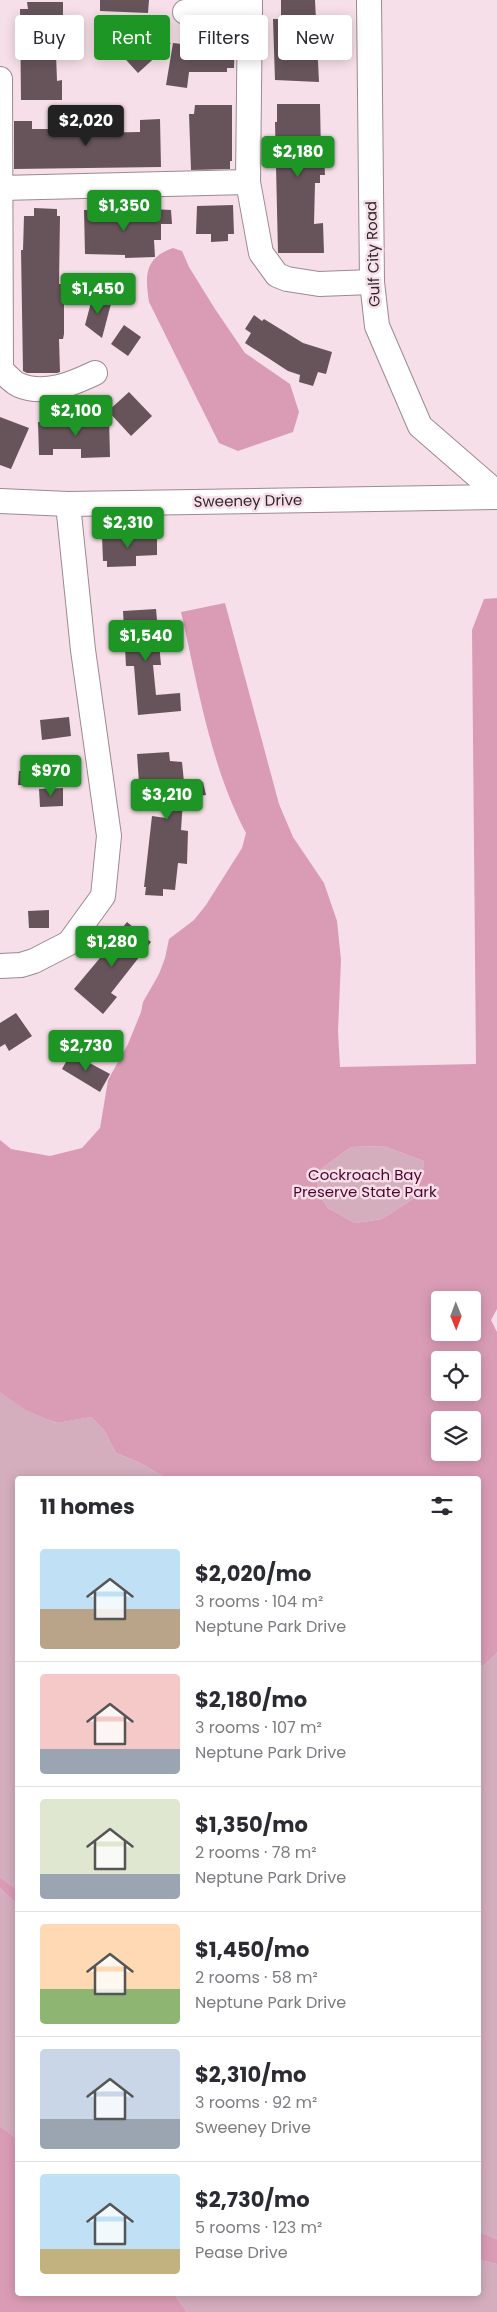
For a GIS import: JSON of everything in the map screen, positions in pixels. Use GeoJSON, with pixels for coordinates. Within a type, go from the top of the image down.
{"type":"FeatureCollection","features":[{"type":"Feature","properties":{"kind":"street","name":"Gulf City Road"},"geometry":{"type":"LineString","coordinates":[[369,0],[372,282],[377,326],[420,426],[497,495]]}},
{"type":"Feature","properties":{"kind":"street"},"geometry":{"type":"LineString","coordinates":[[185,12],[250,5],[248,182],[261,254],[277,275],[301,283],[372,282]]}},
{"type":"Feature","properties":{"kind":"street"},"geometry":{"type":"LineString","coordinates":[[0,79],[1,370],[18,385],[40,389],[64,386],[95,373]]}},
{"type":"Feature","properties":{"kind":"street"},"geometry":{"type":"LineString","coordinates":[[0,188],[248,182]]}},
{"type":"Feature","properties":{"kind":"street","name":"Sweeney Drive"},"geometry":{"type":"LineString","coordinates":[[0,502],[68,504],[497,495]]}},
{"type":"Feature","properties":{"kind":"street"},"geometry":{"type":"LineString","coordinates":[[0,966],[20,965],[34,961],[69,943],[103,896],[109,836],[83,650],[68,504]]}},
{"type":"Feature","properties":{"kind":"green space","name":"Cockroach Bay Preserve State Park"},"geometry":{"type":"Polygon","coordinates":[[[383,1146],[424,1161],[422,1177],[413,1199],[382,1219],[355,1223],[328,1208],[318,1193],[317,1172],[351,1147],[383,1146]]]}},
{"type":"Feature","properties":{"kind":"green space"},"geometry":{"type":"Polygon","coordinates":[[[0,1392],[56,1423],[91,1417],[104,1430],[116,1453],[138,1462],[163,1476],[15,1476],[15,1888],[0,1877],[0,1392]]]}},
{"type":"Feature","properties":{"kind":"green space"},"geometry":{"type":"Polygon","coordinates":[[[497,1653],[497,2239],[481,2233],[481,1666],[483,1666],[497,1653]]]}},
{"type":"Feature","properties":{"kind":"green space"},"geometry":{"type":"Polygon","coordinates":[[[0,1888],[15,1902],[15,2137],[0,2126],[0,1888]]]}},
{"type":"Feature","properties":{"kind":"green space"},"geometry":{"type":"Polygon","coordinates":[[[481,2260],[497,2264],[497,2312],[187,2312],[175,2296],[481,2296],[481,2260]]]}},
{"type":"Feature","properties":{"kind":"shaded area"},"geometry":{"type":"Polygon","coordinates":[[[173,248],[182,251],[189,267],[245,353],[290,384],[299,412],[293,432],[238,451],[219,443],[149,302],[147,276],[149,269],[156,257],[173,248]]]}},
{"type":"Feature","properties":{"kind":"shaded area"},"geometry":{"type":"Polygon","coordinates":[[[497,598],[497,1309],[491,1320],[497,1332],[497,1653],[483,1666],[481,1666],[481,1476],[163,1476],[138,1462],[116,1453],[104,1430],[91,1417],[57,1423],[26,1410],[0,1392],[0,1140],[11,1149],[50,1156],[82,1148],[100,1128],[108,1080],[128,1044],[143,1002],[159,974],[169,939],[194,920],[206,905],[242,848],[246,833],[223,780],[214,753],[181,612],[225,603],[279,804],[293,837],[324,883],[337,921],[341,960],[338,1031],[340,1067],[476,1064],[472,630],[484,599],[497,598]],[[383,1146],[351,1147],[317,1172],[318,1193],[328,1208],[355,1223],[382,1219],[413,1199],[422,1177],[424,1161],[383,1146]]]}},
{"type":"Feature","properties":{"kind":"shaded area"},"geometry":{"type":"Polygon","coordinates":[[[0,1877],[15,1888],[15,1902],[0,1888],[0,1877]]]}},
{"type":"Feature","properties":{"kind":"shaded area"},"geometry":{"type":"Polygon","coordinates":[[[0,2126],[15,2137],[15,2296],[175,2296],[187,2312],[0,2312],[0,2126]]]}},
{"type":"Feature","properties":{"kind":"shaded area"},"geometry":{"type":"Polygon","coordinates":[[[481,2233],[497,2239],[497,2264],[481,2260],[481,2233]]]}},
{"type":"Feature","properties":{"kind":"building"},"geometry":{"type":"Polygon","coordinates":[[[100,0],[149,0],[148,13],[100,11],[100,0]]]}},
{"type":"Feature","properties":{"kind":"building"},"geometry":{"type":"Polygon","coordinates":[[[281,0],[315,0],[316,15],[281,15],[281,0]]]}},
{"type":"Feature","properties":{"kind":"building"},"geometry":{"type":"Polygon","coordinates":[[[27,2],[63,2],[63,15],[20,15],[20,9],[28,9],[27,2]]]}},
{"type":"Feature","properties":{"kind":"building"},"geometry":{"type":"Polygon","coordinates":[[[273,19],[278,19],[278,60],[318,60],[319,82],[275,80],[273,19]]]}},
{"type":"Feature","properties":{"kind":"building"},"geometry":{"type":"Polygon","coordinates":[[[173,43],[180,44],[180,60],[234,60],[234,68],[227,68],[227,72],[189,72],[187,88],[166,85],[173,43]]]}},
{"type":"Feature","properties":{"kind":"building"},"geometry":{"type":"Polygon","coordinates":[[[21,60],[56,60],[57,81],[62,80],[62,100],[21,100],[21,60]]]}},
{"type":"Feature","properties":{"kind":"building"},"geometry":{"type":"Polygon","coordinates":[[[126,60],[152,60],[138,73],[126,60]]]}},
{"type":"Feature","properties":{"kind":"building"},"geometry":{"type":"Polygon","coordinates":[[[277,104],[320,104],[321,154],[324,154],[325,175],[320,175],[320,183],[315,183],[314,224],[323,223],[324,253],[278,253],[275,122],[277,122],[277,104]]]}},
{"type":"Feature","properties":{"kind":"building"},"geometry":{"type":"Polygon","coordinates":[[[195,105],[232,105],[232,161],[230,161],[230,169],[191,170],[189,114],[194,114],[195,105]]]}},
{"type":"Feature","properties":{"kind":"building"},"geometry":{"type":"Polygon","coordinates":[[[160,119],[161,167],[14,169],[14,121],[32,121],[32,129],[65,129],[65,121],[86,121],[87,133],[140,132],[140,120],[160,119]]]}},
{"type":"Feature","properties":{"kind":"building"},"geometry":{"type":"Polygon","coordinates":[[[233,205],[234,234],[228,234],[228,241],[211,242],[211,234],[196,234],[197,206],[233,205]]]}},
{"type":"Feature","properties":{"kind":"building"},"geometry":{"type":"Polygon","coordinates":[[[34,208],[57,209],[57,216],[60,216],[59,284],[64,284],[64,334],[63,339],[59,339],[60,372],[57,373],[27,373],[23,371],[21,250],[23,250],[24,216],[34,216],[34,208]]]}},
{"type":"Feature","properties":{"kind":"building"},"geometry":{"type":"Polygon","coordinates":[[[133,208],[171,210],[172,224],[161,224],[161,240],[154,240],[155,257],[125,258],[125,255],[85,254],[84,210],[133,211],[133,208]]]}},
{"type":"Feature","properties":{"kind":"building"},"geometry":{"type":"Polygon","coordinates":[[[93,295],[112,300],[102,338],[85,325],[93,295]]]}},
{"type":"Feature","properties":{"kind":"building"},"geometry":{"type":"Polygon","coordinates":[[[254,315],[303,343],[332,352],[326,374],[318,372],[313,386],[299,382],[300,375],[288,371],[245,343],[251,333],[245,329],[254,315]]]}},
{"type":"Feature","properties":{"kind":"building"},"geometry":{"type":"Polygon","coordinates":[[[124,325],[141,337],[128,356],[111,344],[124,325]]]}},
{"type":"Feature","properties":{"kind":"building"},"geometry":{"type":"Polygon","coordinates":[[[129,392],[152,416],[131,436],[108,411],[129,392]]]}},
{"type":"Feature","properties":{"kind":"building"},"geometry":{"type":"Polygon","coordinates":[[[109,416],[110,457],[81,458],[81,449],[53,449],[53,455],[39,455],[38,422],[80,421],[80,417],[109,416]]]}},
{"type":"Feature","properties":{"kind":"building"},"geometry":{"type":"Polygon","coordinates":[[[0,417],[29,428],[11,469],[0,465],[0,417]]]}},
{"type":"Feature","properties":{"kind":"building"},"geometry":{"type":"Polygon","coordinates":[[[157,535],[157,555],[136,556],[136,566],[107,567],[107,561],[103,561],[102,536],[157,535]]]}},
{"type":"Feature","properties":{"kind":"building"},"geometry":{"type":"Polygon","coordinates":[[[156,609],[161,665],[153,665],[156,695],[180,693],[181,711],[138,715],[134,666],[126,666],[123,611],[156,609]]]}},
{"type":"Feature","properties":{"kind":"building"},"geometry":{"type":"Polygon","coordinates":[[[69,717],[71,736],[42,740],[40,720],[69,717]]]}},
{"type":"Feature","properties":{"kind":"building"},"geometry":{"type":"Polygon","coordinates":[[[169,752],[170,761],[182,762],[184,782],[203,782],[206,795],[198,796],[198,799],[183,800],[181,830],[188,831],[187,864],[178,863],[175,890],[163,889],[163,896],[145,895],[146,887],[144,887],[152,816],[166,818],[163,781],[139,783],[137,754],[169,752]]]}},
{"type":"Feature","properties":{"kind":"building"},"geometry":{"type":"Polygon","coordinates":[[[19,771],[38,771],[37,785],[18,785],[19,771]]]}},
{"type":"Feature","properties":{"kind":"building"},"geometry":{"type":"Polygon","coordinates":[[[63,788],[63,806],[40,807],[39,789],[63,788]]]}},
{"type":"Feature","properties":{"kind":"building"},"geometry":{"type":"Polygon","coordinates":[[[49,910],[49,928],[29,928],[28,911],[49,910]]]}},
{"type":"Feature","properties":{"kind":"building"},"geometry":{"type":"Polygon","coordinates":[[[127,922],[151,942],[111,993],[117,997],[103,1014],[74,989],[115,940],[127,922]]]}},
{"type":"Feature","properties":{"kind":"building"},"geometry":{"type":"Polygon","coordinates":[[[16,1013],[32,1036],[9,1051],[5,1044],[0,1047],[0,1023],[16,1013]]]}},
{"type":"Feature","properties":{"kind":"building"},"geometry":{"type":"Polygon","coordinates":[[[71,1053],[110,1074],[100,1092],[62,1069],[71,1053]]]}}]}
